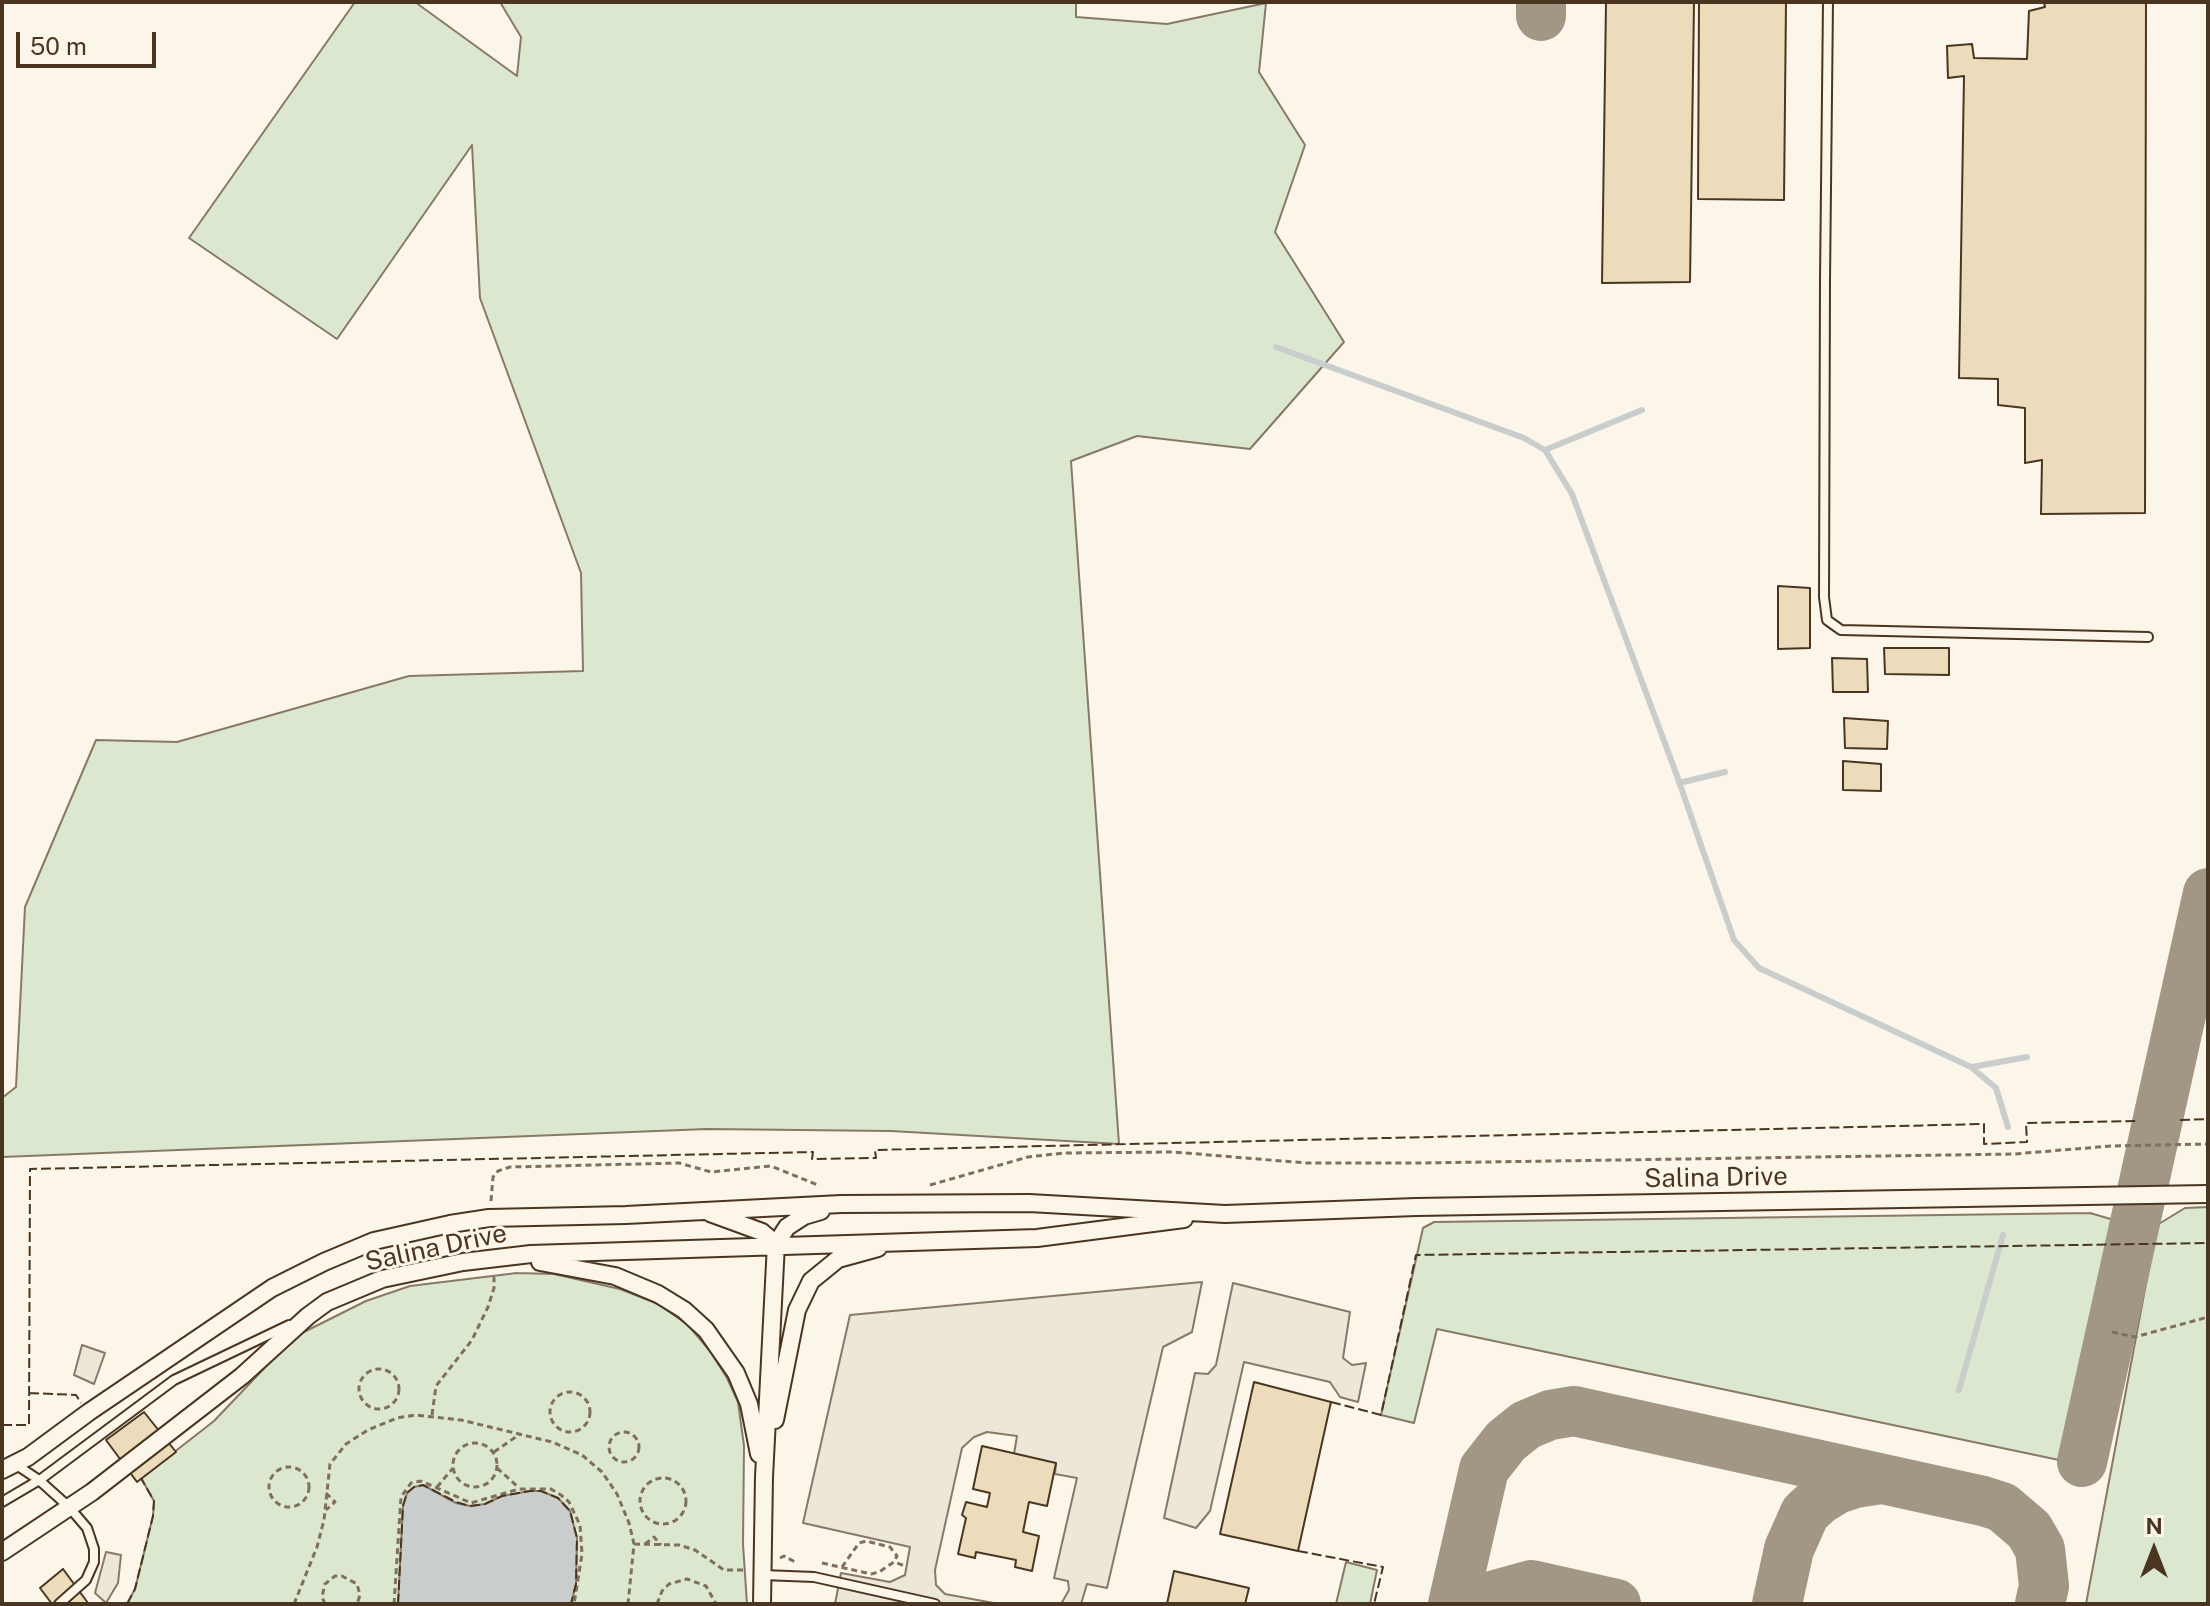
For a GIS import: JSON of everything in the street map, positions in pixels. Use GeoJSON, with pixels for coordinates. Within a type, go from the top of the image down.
{"type":"FeatureCollection","features":[{"type":"Feature","properties":{"kind":"street","name":"Salina Drive"},"geometry":{"type":"LineString","coordinates":[[8,1467],[28,1457],[272,1288],[374,1241],[492,1218],[841,1204],[1029,1203],[1225,1214],[1432,1207],[2208,1194]]}},
{"type":"Feature","properties":{"kind":"street"},"geometry":{"type":"LineString","coordinates":[[762,1604],[764,1477],[776,1244],[787,1227],[804,1216],[841,1204]]}},
{"type":"Feature","properties":{"kind":"street","name":"Salina Drive"},"geometry":{"type":"LineString","coordinates":[[704,1211],[762,1232],[776,1244]]}},
{"type":"Feature","properties":{"kind":"street","name":"Salina Drive"},"geometry":{"type":"LineString","coordinates":[[2,1552],[69,1507],[242,1376],[327,1302],[382,1279],[463,1262],[531,1254],[1037,1238],[1225,1214]]}},
{"type":"Feature","properties":{"kind":"street","name":"Salina Drive"},"geometry":{"type":"LineString","coordinates":[[764,1477],[797,1310],[811,1281],[838,1259],[907,1241]]}},
{"type":"Feature","properties":{"kind":"street"},"geometry":{"type":"LineString","coordinates":[[498,1258],[562,1264],[615,1276],[658,1294],[684,1310],[706,1330],[736,1373],[749,1404],[764,1477]]}},
{"type":"Feature","properties":{"kind":"lane"},"geometry":{"type":"LineString","coordinates":[[1828,2],[1824,344],[1824,597],[1827,620],[1841,630],[2148,637]]}},
{"type":"Feature","properties":{"kind":"lane"},"geometry":{"type":"LineString","coordinates":[[2,1502],[39,1480],[174,1380],[308,1316]]}},
{"type":"Feature","properties":{"kind":"lane"},"geometry":{"type":"LineString","coordinates":[[8,1467],[39,1480],[87,1528],[94,1549],[94,1562],[86,1580],[59,1604]]}},
{"type":"Feature","properties":{"kind":"lane"},"geometry":{"type":"LineString","coordinates":[[763,1575],[814,1577],[935,1604]]}},
{"type":"Feature","properties":{"kind":"path"},"geometry":{"type":"LineString","coordinates":[[918,1187],[1028,1157],[1064,1153],[1174,1152],[1306,1163],[1419,1163],[2014,1154],[2111,1146],[2208,1144]]}},
{"type":"Feature","properties":{"kind":"path"},"geometry":{"type":"LineString","coordinates":[[492,1218],[493,1177],[498,1171],[510,1167],[679,1163],[711,1172],[771,1166],[829,1190]]}},
{"type":"Feature","properties":{"kind":"path"},"geometry":{"type":"LineString","coordinates":[[432,1415],[436,1386],[472,1340],[488,1307],[498,1258]]}},
{"type":"Feature","properties":{"kind":"path"},"geometry":{"type":"LineString","coordinates":[[2112,1332],[2135,1337],[2208,1317]]}},
{"type":"Feature","properties":{"kind":"path"},"geometry":{"type":"LineString","coordinates":[[378,1369],[391,1373],[399,1384],[397,1398],[387,1407],[369,1405],[361,1396],[363,1378],[378,1369]]}},
{"type":"Feature","properties":{"kind":"path"},"geometry":{"type":"LineString","coordinates":[[563,1393],[582,1396],[589,1407],[588,1421],[578,1430],[560,1428],[550,1413],[554,1401],[563,1393]]}},
{"type":"Feature","properties":{"kind":"path"},"geometry":{"type":"LineString","coordinates":[[294,1604],[317,1547],[330,1464],[346,1444],[368,1430],[397,1418],[432,1415],[521,1433],[582,1455],[602,1472],[617,1494],[634,1544],[628,1604]]}},
{"type":"Feature","properties":{"kind":"path"},"geometry":{"type":"LineString","coordinates":[[623,1432],[633,1435],[639,1443],[638,1453],[630,1460],[616,1459],[609,1448],[612,1439],[623,1432]]}},
{"type":"Feature","properties":{"kind":"path"},"geometry":{"type":"LineString","coordinates":[[494,1452],[521,1433]]}},
{"type":"Feature","properties":{"kind":"path"},"geometry":{"type":"LineString","coordinates":[[436,1488],[453,1468],[456,1453],[468,1443],[483,1443],[494,1452],[497,1468],[519,1489]]}},
{"type":"Feature","properties":{"kind":"path"},"geometry":{"type":"LineString","coordinates":[[288,1466],[301,1470],[309,1482],[307,1496],[297,1506],[277,1503],[269,1494],[272,1475],[288,1466]]}},
{"type":"Feature","properties":{"kind":"path"},"geometry":{"type":"LineString","coordinates":[[453,1468],[460,1482],[474,1487],[488,1483],[497,1468]]}},
{"type":"Feature","properties":{"kind":"path"},"geometry":{"type":"LineString","coordinates":[[654,1480],[676,1483],[684,1494],[685,1508],[681,1515],[663,1524],[648,1519],[640,1506],[643,1490],[654,1480]]}},
{"type":"Feature","properties":{"kind":"path"},"geometry":{"type":"LineString","coordinates":[[394,1604],[401,1497],[411,1483],[421,1481],[471,1503],[519,1489],[551,1489],[569,1502],[580,1525],[582,1554],[574,1604]]}},
{"type":"Feature","properties":{"kind":"path"},"geometry":{"type":"LineString","coordinates":[[324,1512],[335,1502],[326,1493]]}},
{"type":"Feature","properties":{"kind":"path"},"geometry":{"type":"LineString","coordinates":[[645,1544],[654,1537],[661,1545]]}},
{"type":"Feature","properties":{"kind":"path"},"geometry":{"type":"LineString","coordinates":[[842,1567],[859,1543],[866,1541],[890,1547],[897,1556],[894,1562]]}},
{"type":"Feature","properties":{"kind":"path"},"geometry":{"type":"LineString","coordinates":[[325,1604],[322,1597],[325,1584],[335,1576],[357,1584],[360,1595],[357,1604]]}},
{"type":"Feature","properties":{"kind":"path"},"geometry":{"type":"LineString","coordinates":[[657,1604],[662,1591],[669,1584],[687,1579],[706,1586],[716,1604]]}},
{"type":"Feature","properties":{"kind":"green space"},"geometry":{"type":"Polygon","coordinates":[[[355,2],[415,2],[517,76],[521,37],[500,2],[1076,2],[1076,17],[1167,24],[1266,3],[1259,72],[1305,145],[1275,232],[1344,342],[1250,449],[1137,436],[1071,461],[1119,1144],[891,1131],[707,1129],[2,1157],[2,1098],[16,1087],[25,907],[96,740],[177,742],[409,676],[583,671],[581,573],[480,298],[472,145],[337,339],[189,238],[355,2]]]}},
{"type":"Feature","properties":{"kind":"green space"},"geometry":{"type":"Polygon","coordinates":[[[2208,1207],[2208,1604],[2086,1604],[2157,1225],[2185,1208],[2208,1207]]]}},
{"type":"Feature","properties":{"kind":"green space"},"geometry":{"type":"Polygon","coordinates":[[[2090,1213],[2114,1220],[2059,1460],[1437,1329],[1414,1423],[1381,1415],[1423,1228],[1434,1222],[2090,1213]]]}},
{"type":"Feature","properties":{"kind":"green space"},"geometry":{"type":"Polygon","coordinates":[[[517,1273],[554,1274],[620,1289],[658,1304],[688,1325],[710,1351],[738,1402],[744,1446],[743,1544],[747,1604],[127,1604],[135,1589],[153,1516],[154,1501],[141,1478],[214,1421],[294,1337],[366,1301],[410,1286],[517,1273]]]}},
{"type":"Feature","properties":{"kind":"green space"},"geometry":{"type":"Polygon","coordinates":[[[1346,1562],[1377,1570],[1370,1604],[1336,1604],[1346,1562]]]}},
{"type":"Feature","properties":{"kind":"shaded area"},"geometry":{"type":"Polygon","coordinates":[[[1202,1282],[1192,1332],[1163,1347],[1107,1588],[1087,1584],[1081,1604],[1061,1604],[1069,1590],[1068,1581],[1054,1578],[1077,1478],[1055,1474],[1056,1464],[1014,1454],[1017,1436],[987,1432],[974,1437],[962,1448],[935,1570],[936,1585],[945,1594],[999,1604],[835,1604],[841,1573],[890,1582],[905,1575],[910,1547],[803,1523],[850,1315],[1202,1282]]]}},
{"type":"Feature","properties":{"kind":"shaded area"},"geometry":{"type":"Polygon","coordinates":[[[1233,1283],[1350,1312],[1343,1358],[1352,1365],[1366,1363],[1358,1402],[1340,1397],[1330,1382],[1244,1362],[1210,1511],[1196,1528],[1164,1518],[1195,1373],[1208,1374],[1216,1365],[1233,1283]]]}},
{"type":"Feature","properties":{"kind":"shaded area"},"geometry":{"type":"Polygon","coordinates":[[[82,1345],[105,1353],[94,1384],[74,1375],[82,1345]]]}},
{"type":"Feature","properties":{"kind":"shaded area"},"geometry":{"type":"Polygon","coordinates":[[[423,1485],[456,1503],[470,1506],[530,1491],[541,1491],[558,1498],[570,1511],[577,1538],[576,1584],[571,1604],[398,1604],[403,1506],[407,1493],[423,1485]]]}},
{"type":"Feature","properties":{"kind":"shaded area"},"geometry":{"type":"Polygon","coordinates":[[[106,1552],[121,1555],[118,1583],[106,1603],[95,1593],[106,1552]]]}},
{"type":"Feature","properties":{"kind":"building"},"geometry":{"type":"Polygon","coordinates":[[[1606,2],[1694,2],[1690,282],[1602,283],[1606,2]]]}},
{"type":"Feature","properties":{"kind":"building"},"geometry":{"type":"Polygon","coordinates":[[[1699,2],[1786,2],[1784,200],[1698,199],[1699,2]]]}},
{"type":"Feature","properties":{"kind":"building"},"geometry":{"type":"Polygon","coordinates":[[[2044,2],[2146,2],[2145,513],[2041,514],[2042,460],[2025,463],[2025,408],[1998,405],[1998,379],[1959,378],[1964,76],[1948,78],[1947,46],[1972,44],[1974,58],[2027,59],[2029,11],[2045,7],[2044,2]]]}},
{"type":"Feature","properties":{"kind":"building"},"geometry":{"type":"Polygon","coordinates":[[[1778,586],[1810,588],[1810,648],[1778,649],[1778,586]]]}},
{"type":"Feature","properties":{"kind":"building"},"geometry":{"type":"Polygon","coordinates":[[[1884,648],[1949,648],[1949,675],[1885,674],[1884,648]]]}},
{"type":"Feature","properties":{"kind":"building"},"geometry":{"type":"Polygon","coordinates":[[[1832,658],[1867,659],[1868,692],[1833,692],[1832,658]]]}},
{"type":"Feature","properties":{"kind":"building"},"geometry":{"type":"Polygon","coordinates":[[[1844,718],[1888,721],[1887,749],[1845,748],[1844,718]]]}},
{"type":"Feature","properties":{"kind":"building"},"geometry":{"type":"Polygon","coordinates":[[[1843,761],[1881,764],[1881,791],[1843,790],[1843,761]]]}},
{"type":"Feature","properties":{"kind":"building"},"geometry":{"type":"Polygon","coordinates":[[[1254,1382],[1331,1402],[1298,1551],[1220,1534],[1254,1382]]]}},
{"type":"Feature","properties":{"kind":"building"},"geometry":{"type":"Polygon","coordinates":[[[144,1412],[176,1452],[137,1482],[106,1440],[144,1412]]]}},
{"type":"Feature","properties":{"kind":"building"},"geometry":{"type":"Polygon","coordinates":[[[982,1446],[1056,1463],[1047,1506],[1029,1502],[1023,1532],[1039,1536],[1032,1571],[1015,1567],[1016,1560],[976,1552],[975,1558],[958,1554],[966,1518],[962,1515],[966,1502],[987,1507],[990,1493],[973,1489],[982,1446]]]}},
{"type":"Feature","properties":{"kind":"building"},"geometry":{"type":"Polygon","coordinates":[[[63,1569],[87,1604],[52,1604],[40,1588],[63,1569]]]}},
{"type":"Feature","properties":{"kind":"building"},"geometry":{"type":"Polygon","coordinates":[[[1174,1571],[1249,1588],[1245,1604],[1167,1604],[1174,1571]]]}},
{"type":"Feature","properties":{"kind":"waterway"},"geometry":{"type":"LineString","coordinates":[[1276,347],[1524,438],[1545,450],[1572,494],[1676,773],[1734,940],[1759,968],[1971,1067],[1996,1088],[2008,1127]]}},
{"type":"Feature","properties":{"kind":"waterway"},"geometry":{"type":"LineString","coordinates":[[1545,450],[1642,410]]}},
{"type":"Feature","properties":{"kind":"waterway"},"geometry":{"type":"LineString","coordinates":[[1679,783],[1725,772]]}},
{"type":"Feature","properties":{"kind":"waterway"},"geometry":{"type":"LineString","coordinates":[[1972,1067],[2027,1057]]}},
{"type":"Feature","properties":{"kind":"waterway"},"geometry":{"type":"LineString","coordinates":[[1959,1390],[2003,1235]]}},
{"type":"Feature","properties":{"kind":"taxiway"},"geometry":{"type":"LineString","coordinates":[[1541,2],[1541,16]]}},
{"type":"Feature","properties":{"kind":"taxiway"},"geometry":{"type":"LineString","coordinates":[[2082,1462],[2208,893]]}},
{"type":"Feature","properties":{"kind":"taxiway"},"geometry":{"type":"LineString","coordinates":[[1453,1604],[1484,1469],[1506,1441],[1526,1425],[1550,1415],[1574,1411],[2002,1507],[2029,1530],[2040,1549],[2044,1586],[2040,1604]]}},
{"type":"Feature","properties":{"kind":"taxiway"},"geometry":{"type":"LineString","coordinates":[[1777,1604],[1789,1549],[1805,1513],[1837,1489],[1881,1479]]}},
{"type":"Feature","properties":{"kind":"taxiway"},"geometry":{"type":"LineString","coordinates":[[1480,1604],[1495,1595],[1531,1585],[1616,1604]]}},
{"type":"Feature","properties":{"kind":"fence"},"geometry":{"type":"LineString","coordinates":[[2180,1120],[2208,1119]]}},
{"type":"Feature","properties":{"kind":"fence"},"geometry":{"type":"LineString","coordinates":[[2,1425],[29,1425],[30,1169],[813,1152],[812,1159],[876,1158],[875,1150],[1984,1124],[1984,1144],[2027,1142],[2026,1123],[2136,1121]]}},
{"type":"Feature","properties":{"kind":"fence"},"geometry":{"type":"LineString","coordinates":[[1331,1402],[1381,1415],[1416,1255],[2208,1243]]}},
{"type":"Feature","properties":{"kind":"fence"},"geometry":{"type":"LineString","coordinates":[[29,1393],[76,1395],[81,1403]]}},
{"type":"Feature","properties":{"kind":"fence"},"geometry":{"type":"LineString","coordinates":[[127,1604],[135,1589],[153,1516],[154,1501],[141,1478]]}},
{"type":"Feature","properties":{"kind":"fence"},"geometry":{"type":"LineString","coordinates":[[398,1604],[403,1506],[407,1493],[423,1485],[470,1506],[530,1491],[541,1491],[558,1498],[570,1511],[577,1538],[576,1584],[571,1604]]}},
{"type":"Feature","properties":{"kind":"fence"},"geometry":{"type":"LineString","coordinates":[[1298,1551],[1383,1567],[1374,1604]]}}]}
